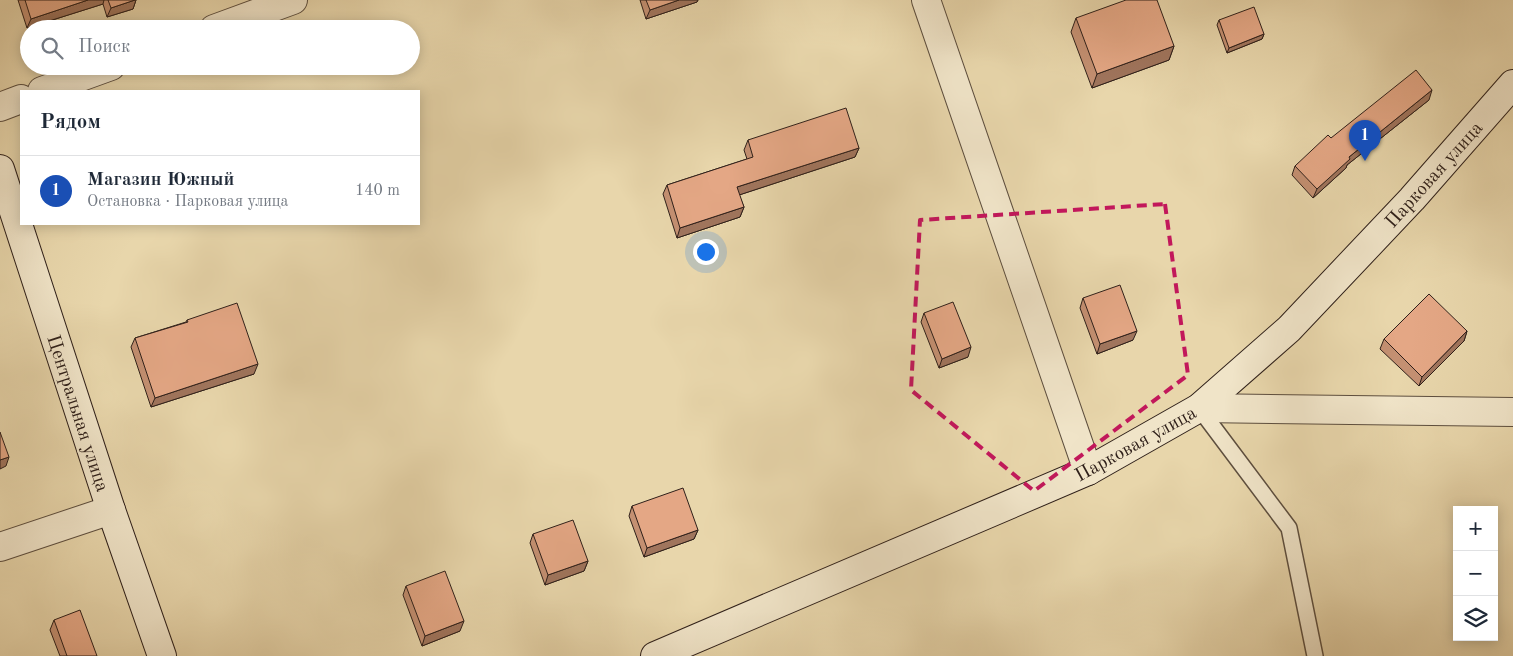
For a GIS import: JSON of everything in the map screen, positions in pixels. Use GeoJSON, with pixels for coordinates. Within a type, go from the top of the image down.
{"type":"FeatureCollection","features":[{"type":"Feature","properties":{"kind":"street"},"geometry":{"type":"LineString","coordinates":[[239,20],[293,0]]}},
{"type":"Feature","properties":{"kind":"street"},"geometry":{"type":"LineString","coordinates":[[926,0],[1088,471]]}},
{"type":"Feature","properties":{"kind":"street"},"geometry":{"type":"LineString","coordinates":[[45,90],[86,75]]}},
{"type":"Feature","properties":{"kind":"street","name":"Парковая улица"},"geometry":{"type":"LineString","coordinates":[[655,656],[1088,471],[1199,408],[1289,329],[1412,199],[1513,84]]}},
{"type":"Feature","properties":{"kind":"street"},"geometry":{"type":"LineString","coordinates":[[0,107],[20,99]]}},
{"type":"Feature","properties":{"kind":"street","name":"Центральная улица"},"geometry":{"type":"LineString","coordinates":[[0,169],[111,510],[162,656]]}},
{"type":"Feature","properties":{"kind":"street"},"geometry":{"type":"LineString","coordinates":[[1199,408],[1513,412]]}},
{"type":"Feature","properties":{"kind":"street"},"geometry":{"type":"LineString","coordinates":[[0,546],[111,510]]}},
{"type":"Feature","properties":{"kind":"lane"},"geometry":{"type":"LineString","coordinates":[[1199,408],[1289,528],[1315,656]]}},
{"type":"Feature","properties":{"kind":"highlighted area"},"geometry":{"type":"Polygon","coordinates":[[[1165,204],[1188,375],[1034,491],[911,390],[920,220],[1165,204]]]}},
{"type":"Feature","properties":{"kind":"building"},"geometry":{"type":"Polygon","coordinates":[[[25,0],[88,0],[31,19],[25,0]]]}},
{"type":"Feature","properties":{"kind":"building"},"geometry":{"type":"Polygon","coordinates":[[[108,0],[135,0],[111,8],[108,0]]]}},
{"type":"Feature","properties":{"kind":"building"},"geometry":{"type":"Polygon","coordinates":[[[646,0],[679,0],[650,10],[646,0]]]}},
{"type":"Feature","properties":{"kind":"building"},"geometry":{"type":"Polygon","coordinates":[[[1126,0],[1157,0],[1174,46],[1097,74],[1076,18],[1126,0]]]}},
{"type":"Feature","properties":{"kind":"building"},"geometry":{"type":"Polygon","coordinates":[[[1254,7],[1264,34],[1229,48],[1219,20],[1254,7]]]}},
{"type":"Feature","properties":{"kind":"building"},"geometry":{"type":"Polygon","coordinates":[[[1416,70],[1432,90],[1349,157],[1350,159],[1317,189],[1295,166],[1328,135],[1331,138],[1416,70]]]}},
{"type":"Feature","properties":{"kind":"building"},"geometry":{"type":"Polygon","coordinates":[[[846,108],[859,148],[737,187],[744,207],[680,228],[667,185],[753,157],[748,140],[846,108]]]}},
{"type":"Feature","properties":{"kind":"building"},"geometry":{"type":"Polygon","coordinates":[[[1120,285],[1137,331],[1100,344],[1083,298],[1120,285]]]}},
{"type":"Feature","properties":{"kind":"building"},"geometry":{"type":"Polygon","coordinates":[[[1429,294],[1467,331],[1422,377],[1384,339],[1429,294]]]}},
{"type":"Feature","properties":{"kind":"building"},"geometry":{"type":"Polygon","coordinates":[[[953,302],[971,347],[942,359],[924,313],[953,302]]]}},
{"type":"Feature","properties":{"kind":"building"},"geometry":{"type":"Polygon","coordinates":[[[237,303],[258,364],[155,398],[135,338],[188,322],[187,320],[237,303]]]}},
{"type":"Feature","properties":{"kind":"building"},"geometry":{"type":"Polygon","coordinates":[[[0,432],[9,457],[0,460],[0,432]]]}},
{"type":"Feature","properties":{"kind":"building"},"geometry":{"type":"Polygon","coordinates":[[[683,488],[698,530],[647,548],[632,506],[683,488]]]}},
{"type":"Feature","properties":{"kind":"building"},"geometry":{"type":"Polygon","coordinates":[[[573,520],[588,561],[548,575],[533,534],[573,520]]]}},
{"type":"Feature","properties":{"kind":"building"},"geometry":{"type":"Polygon","coordinates":[[[445,571],[464,621],[425,636],[406,586],[445,571]]]}},
{"type":"Feature","properties":{"kind":"building"},"geometry":{"type":"Polygon","coordinates":[[[80,610],[97,656],[67,656],[54,620],[80,610]]]}},
{"type":"Feature","properties":{"kind":"place","name":"Магазин Южный"},"geometry":{"type":"Point","coordinates":[1365,161]}}]}
